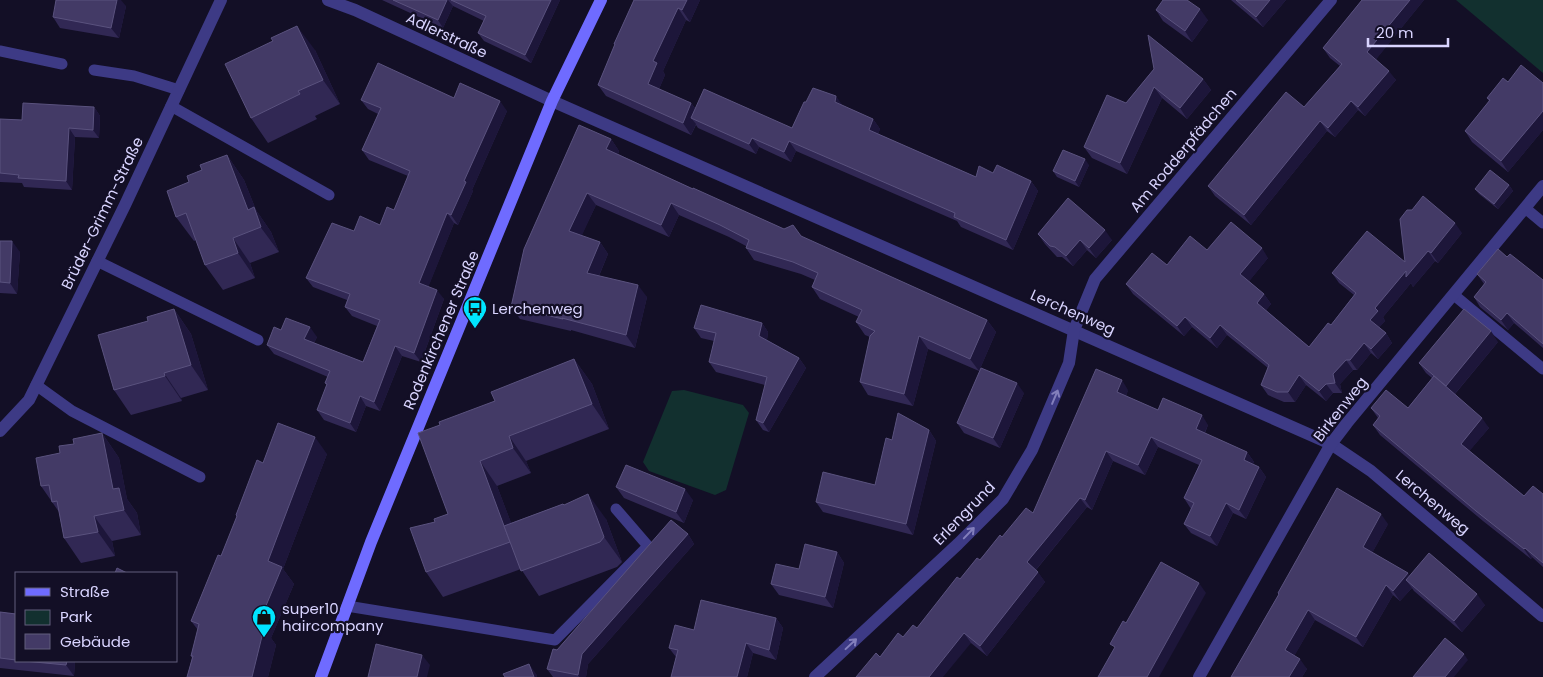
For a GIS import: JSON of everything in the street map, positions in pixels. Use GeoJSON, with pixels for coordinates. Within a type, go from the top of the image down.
{"type":"FeatureCollection","features":[{"type":"Feature","properties":{"kind":"main road","name":"Rodenkirchener Straße"},"geometry":{"type":"LineString","coordinates":[[321,677],[371,542],[552,101],[601,0]]}},
{"type":"Feature","properties":{"kind":"street","name":"Brüder-Grimm-Straße"},"geometry":{"type":"LineString","coordinates":[[0,431],[29,400],[97,262],[221,0]]}},
{"type":"Feature","properties":{"kind":"street","name":"Adlerstraße"},"geometry":{"type":"LineString","coordinates":[[328,0],[355,10],[552,101]]}},
{"type":"Feature","properties":{"kind":"street","name":"Am Rodderpfädchen"},"geometry":{"type":"LineString","coordinates":[[1074,330],[1095,279],[1331,0]]}},
{"type":"Feature","properties":{"kind":"street","name":"Lerchenweg"},"geometry":{"type":"LineString","coordinates":[[552,101],[1331,444],[1371,471],[1542,616]]}},
{"type":"Feature","properties":{"kind":"street","name":"Birkenweg"},"geometry":{"type":"LineString","coordinates":[[1199,677],[1331,444],[1543,186]]}},
{"type":"Feature","properties":{"kind":"street","name":"Erlengrund"},"geometry":{"type":"LineString","coordinates":[[815,677],[958,544],[1003,498],[1032,450],[1069,363],[1074,330]]}},
{"type":"Feature","properties":{"kind":"lane"},"geometry":{"type":"LineString","coordinates":[[0,50],[62,64]]}},
{"type":"Feature","properties":{"kind":"lane"},"geometry":{"type":"LineString","coordinates":[[94,70],[134,76],[179,90]]}},
{"type":"Feature","properties":{"kind":"lane"},"geometry":{"type":"LineString","coordinates":[[171,106],[329,195]]}},
{"type":"Feature","properties":{"kind":"lane"},"geometry":{"type":"LineString","coordinates":[[1525,208],[1543,223]]}},
{"type":"Feature","properties":{"kind":"lane"},"geometry":{"type":"LineString","coordinates":[[97,262],[258,340]]}},
{"type":"Feature","properties":{"kind":"lane"},"geometry":{"type":"LineString","coordinates":[[1454,295],[1543,369]]}},
{"type":"Feature","properties":{"kind":"lane"},"geometry":{"type":"LineString","coordinates":[[36,385],[72,411],[200,477]]}},
{"type":"Feature","properties":{"kind":"lane"},"geometry":{"type":"LineString","coordinates":[[347,606],[554,640],[648,546],[616,509]]}},
{"type":"Feature","properties":{"kind":"green space"},"geometry":{"type":"Polygon","coordinates":[[[1456,0],[1543,0],[1543,73],[1456,0]]]}},
{"type":"Feature","properties":{"kind":"green space"},"geometry":{"type":"Polygon","coordinates":[[[684,390],[743,405],[749,413],[726,490],[715,495],[649,471],[643,462],[672,391],[684,390]]]}},
{"type":"Feature","properties":{"kind":"building"},"geometry":{"type":"Polygon","coordinates":[[[56,0],[117,0],[111,28],[53,17],[56,0]]]}},
{"type":"Feature","properties":{"kind":"building"},"geometry":{"type":"Polygon","coordinates":[[[393,0],[447,0],[438,20],[393,0]]]}},
{"type":"Feature","properties":{"kind":"building"},"geometry":{"type":"Polygon","coordinates":[[[451,0],[551,0],[525,55],[478,33],[486,16],[451,0]]]}},
{"type":"Feature","properties":{"kind":"building"},"geometry":{"type":"Polygon","coordinates":[[[634,0],[687,0],[682,10],[678,8],[653,61],[657,63],[648,84],[691,103],[683,123],[598,85],[634,0]]]}},
{"type":"Feature","properties":{"kind":"building"},"geometry":{"type":"Polygon","coordinates":[[[1163,0],[1187,0],[1200,9],[1185,31],[1156,10],[1163,0]]]}},
{"type":"Feature","properties":{"kind":"building"},"geometry":{"type":"Polygon","coordinates":[[[1236,0],[1270,0],[1256,17],[1236,0]]]}},
{"type":"Feature","properties":{"kind":"building"},"geometry":{"type":"Polygon","coordinates":[[[1362,0],[1410,0],[1367,52],[1389,71],[1358,107],[1351,101],[1328,128],[1320,121],[1244,215],[1208,186],[1286,92],[1304,107],[1342,64],[1323,48],[1362,0]]]}},
{"type":"Feature","properties":{"kind":"building"},"geometry":{"type":"Polygon","coordinates":[[[297,26],[323,80],[298,91],[300,94],[251,118],[225,64],[273,41],[271,38],[297,26]]]}},
{"type":"Feature","properties":{"kind":"building"},"geometry":{"type":"Polygon","coordinates":[[[1148,35],[1203,79],[1180,108],[1154,87],[1120,163],[1084,147],[1107,95],[1126,103],[1154,69],[1148,35]]]}},
{"type":"Feature","properties":{"kind":"building"},"geometry":{"type":"Polygon","coordinates":[[[378,63],[454,98],[460,83],[500,101],[451,215],[447,213],[419,283],[437,290],[414,353],[395,346],[374,402],[360,396],[350,423],[317,410],[330,371],[267,345],[274,327],[281,330],[286,318],[310,327],[304,339],[363,362],[380,320],[345,307],[350,294],[306,278],[332,223],[354,231],[360,216],[380,225],[387,207],[394,210],[410,171],[362,150],[381,108],[361,100],[378,63]]]}},
{"type":"Feature","properties":{"kind":"building"},"geometry":{"type":"Polygon","coordinates":[[[1521,65],[1543,83],[1543,111],[1501,161],[1465,131],[1490,100],[1487,98],[1503,78],[1508,82],[1521,65]]]}},
{"type":"Feature","properties":{"kind":"building"},"geometry":{"type":"Polygon","coordinates":[[[813,88],[836,96],[835,102],[873,119],[869,130],[976,177],[979,166],[993,173],[997,165],[1031,181],[1006,240],[954,217],[955,213],[789,141],[784,152],[752,138],[749,144],[691,118],[704,89],[792,128],[813,88]]]}},
{"type":"Feature","properties":{"kind":"building"},"geometry":{"type":"Polygon","coordinates":[[[23,103],[94,107],[93,130],[69,128],[66,181],[18,178],[19,175],[0,173],[0,119],[22,120],[23,103]]]}},
{"type":"Feature","properties":{"kind":"building"},"geometry":{"type":"Polygon","coordinates":[[[579,125],[611,139],[606,149],[784,229],[793,225],[801,236],[987,320],[970,359],[919,336],[904,394],[860,382],[870,336],[875,331],[856,322],[862,310],[812,287],[818,273],[793,262],[746,248],[749,240],[671,203],[661,225],[587,193],[569,231],[600,242],[587,273],[638,285],[626,335],[511,307],[524,249],[579,125]]]}},
{"type":"Feature","properties":{"kind":"building"},"geometry":{"type":"Polygon","coordinates":[[[1063,150],[1085,159],[1075,181],[1053,171],[1063,150]]]}},
{"type":"Feature","properties":{"kind":"building"},"geometry":{"type":"Polygon","coordinates":[[[227,155],[248,210],[254,207],[261,227],[233,238],[238,253],[205,265],[186,213],[176,217],[167,191],[189,182],[187,176],[202,170],[200,165],[227,155]]]}},
{"type":"Feature","properties":{"kind":"building"},"geometry":{"type":"Polygon","coordinates":[[[1490,170],[1509,185],[1494,204],[1475,189],[1490,170]]]}},
{"type":"Feature","properties":{"kind":"building"},"geometry":{"type":"Polygon","coordinates":[[[1423,196],[1455,223],[1431,253],[1428,251],[1406,277],[1406,271],[1375,308],[1378,311],[1370,320],[1386,333],[1371,349],[1364,343],[1350,360],[1346,360],[1333,374],[1335,383],[1326,384],[1319,391],[1299,375],[1288,392],[1277,392],[1261,385],[1269,365],[1220,325],[1210,338],[1185,317],[1177,326],[1126,284],[1152,253],[1167,265],[1190,236],[1207,250],[1231,222],[1262,248],[1240,274],[1264,294],[1257,303],[1309,347],[1328,323],[1331,325],[1356,293],[1332,273],[1367,231],[1405,262],[1400,219],[1407,210],[1412,210],[1423,196]]]}},
{"type":"Feature","properties":{"kind":"building"},"geometry":{"type":"Polygon","coordinates":[[[1068,198],[1105,230],[1089,248],[1080,240],[1066,256],[1055,247],[1050,246],[1038,234],[1068,198]]]}},
{"type":"Feature","properties":{"kind":"building"},"geometry":{"type":"Polygon","coordinates":[[[0,241],[12,241],[10,283],[0,282],[0,241]]]}},
{"type":"Feature","properties":{"kind":"building"},"geometry":{"type":"Polygon","coordinates":[[[1498,249],[1507,257],[1510,254],[1543,280],[1543,344],[1507,313],[1501,320],[1474,297],[1486,282],[1477,274],[1498,249]]]}},
{"type":"Feature","properties":{"kind":"building"},"geometry":{"type":"Polygon","coordinates":[[[701,305],[762,323],[759,336],[799,358],[763,423],[756,420],[767,377],[709,362],[716,333],[694,328],[701,305]]]}},
{"type":"Feature","properties":{"kind":"building"},"geometry":{"type":"Polygon","coordinates":[[[174,309],[191,365],[164,373],[165,376],[114,390],[98,335],[148,321],[147,317],[174,309]]]}},
{"type":"Feature","properties":{"kind":"building"},"geometry":{"type":"Polygon","coordinates":[[[1464,309],[1491,331],[1446,386],[1419,363],[1464,309]]]}},
{"type":"Feature","properties":{"kind":"building"},"geometry":{"type":"Polygon","coordinates":[[[574,359],[592,404],[509,436],[513,448],[480,461],[510,542],[426,572],[410,528],[435,522],[434,519],[448,514],[418,433],[440,425],[439,422],[495,401],[491,392],[574,359]]]}},
{"type":"Feature","properties":{"kind":"building"},"geometry":{"type":"Polygon","coordinates":[[[981,368],[1017,383],[993,438],[957,423],[981,368]]]}},
{"type":"Feature","properties":{"kind":"building"},"geometry":{"type":"Polygon","coordinates":[[[1096,369],[1122,380],[1117,392],[1158,410],[1163,398],[1202,415],[1196,429],[1247,452],[1244,460],[1259,467],[1239,510],[1226,503],[1210,536],[1184,524],[1194,503],[1184,498],[1202,460],[1151,437],[1138,465],[1106,451],[1085,500],[1080,498],[1027,562],[1038,572],[980,646],[964,633],[929,677],[856,677],[876,653],[880,657],[898,633],[903,637],[913,625],[917,628],[957,577],[960,579],[977,558],[980,560],[1000,535],[1002,537],[1026,508],[1033,513],[1096,369]]]}},
{"type":"Feature","properties":{"kind":"building"},"geometry":{"type":"Polygon","coordinates":[[[1434,376],[1482,418],[1461,444],[1524,496],[1533,486],[1543,494],[1543,563],[1476,511],[1373,425],[1380,416],[1371,408],[1386,390],[1408,408],[1434,376]]]}},
{"type":"Feature","properties":{"kind":"building"},"geometry":{"type":"Polygon","coordinates":[[[898,413],[929,430],[906,524],[816,502],[823,472],[875,485],[886,438],[892,440],[898,413]]]}},
{"type":"Feature","properties":{"kind":"building"},"geometry":{"type":"Polygon","coordinates":[[[278,423],[315,437],[268,561],[282,567],[258,625],[264,628],[252,677],[187,677],[199,624],[191,621],[218,555],[221,556],[257,460],[263,463],[278,423]]]}},
{"type":"Feature","properties":{"kind":"building"},"geometry":{"type":"Polygon","coordinates":[[[102,433],[113,489],[119,488],[124,510],[94,516],[98,532],[64,538],[57,501],[52,502],[49,485],[41,486],[36,458],[60,453],[59,446],[74,444],[73,439],[102,433]]]}},
{"type":"Feature","properties":{"kind":"building"},"geometry":{"type":"Polygon","coordinates":[[[626,465],[685,489],[676,512],[616,487],[626,465]]]}},
{"type":"Feature","properties":{"kind":"building"},"geometry":{"type":"Polygon","coordinates":[[[1337,488],[1381,514],[1363,547],[1408,573],[1393,591],[1386,585],[1356,637],[1308,610],[1285,650],[1300,659],[1289,677],[1231,677],[1279,594],[1337,488]]]}},
{"type":"Feature","properties":{"kind":"building"},"geometry":{"type":"Polygon","coordinates":[[[588,494],[604,537],[600,542],[521,571],[504,526],[564,505],[588,494]]]}},
{"type":"Feature","properties":{"kind":"building"},"geometry":{"type":"Polygon","coordinates":[[[671,520],[688,534],[582,654],[578,675],[547,669],[553,649],[557,650],[671,520]]]}},
{"type":"Feature","properties":{"kind":"building"},"geometry":{"type":"Polygon","coordinates":[[[805,544],[837,552],[825,597],[771,584],[776,564],[799,569],[805,544]]]}},
{"type":"Feature","properties":{"kind":"building"},"geometry":{"type":"Polygon","coordinates":[[[1429,553],[1477,594],[1454,621],[1406,580],[1429,553]]]}},
{"type":"Feature","properties":{"kind":"building"},"geometry":{"type":"Polygon","coordinates":[[[1161,562],[1199,583],[1147,677],[1098,677],[1115,647],[1110,644],[1123,621],[1126,623],[1161,562]]]}},
{"type":"Feature","properties":{"kind":"building"},"geometry":{"type":"Polygon","coordinates":[[[117,568],[125,572],[115,572],[117,568]]]}},
{"type":"Feature","properties":{"kind":"building"},"geometry":{"type":"Polygon","coordinates":[[[701,600],[776,618],[769,650],[746,643],[737,677],[671,677],[678,650],[669,648],[675,625],[694,630],[701,600]]]}},
{"type":"Feature","properties":{"kind":"building"},"geometry":{"type":"Polygon","coordinates":[[[0,612],[15,614],[15,660],[0,658],[0,612]]]}},
{"type":"Feature","properties":{"kind":"building"},"geometry":{"type":"Polygon","coordinates":[[[1445,638],[1464,654],[1445,677],[1413,677],[1445,638]]]}},
{"type":"Feature","properties":{"kind":"building"},"geometry":{"type":"Polygon","coordinates":[[[376,644],[422,655],[417,677],[368,677],[376,644]]]}},
{"type":"Feature","properties":{"kind":"building"},"geometry":{"type":"Polygon","coordinates":[[[34,662],[67,662],[66,665],[34,662]]]}},
{"type":"Feature","properties":{"kind":"building"},"geometry":{"type":"Polygon","coordinates":[[[529,664],[534,677],[505,677],[503,674],[529,664]]]}},
{"type":"Feature","properties":{"kind":"place","name":"Lerchenweg"},"geometry":{"type":"Point","coordinates":[475,329]}},
{"type":"Feature","properties":{"kind":"place","name":"super10 haircompany"},"geometry":{"type":"Point","coordinates":[264,638]}}]}
